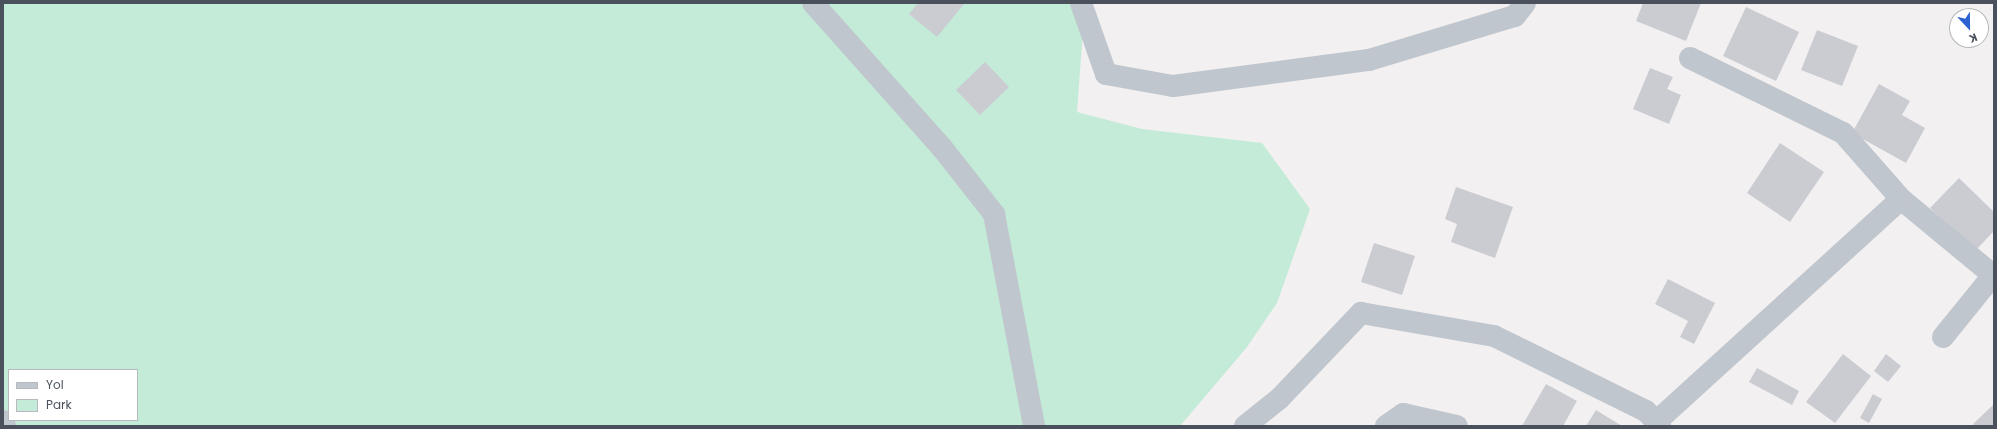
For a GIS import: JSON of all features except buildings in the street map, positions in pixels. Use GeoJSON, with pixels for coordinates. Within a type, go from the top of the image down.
{"type":"FeatureCollection","features":[{"type":"Feature","properties":{"kind":"street"},"geometry":{"type":"LineString","coordinates":[[813,3],[943,149],[994,214],[1034,426]]}},
{"type":"Feature","properties":{"kind":"street"},"geometry":{"type":"LineString","coordinates":[[1081,3],[1106,74],[1173,86],[1369,60],[1515,16],[1525,3]]}},
{"type":"Feature","properties":{"kind":"street"},"geometry":{"type":"LineString","coordinates":[[1690,58],[1843,133],[1901,199],[1994,275],[1942,337]]}},
{"type":"Feature","properties":{"kind":"street"},"geometry":{"type":"LineString","coordinates":[[1245,426],[1279,399],[1361,313],[1494,336],[1646,411],[1658,424],[1901,199]]}},
{"type":"Feature","properties":{"kind":"street"},"geometry":{"type":"LineString","coordinates":[[1386,426],[1403,414],[1457,426]]}},
{"type":"Feature","properties":{"kind":"street"},"geometry":{"type":"LineString","coordinates":[[3,421],[5,426]]}},
{"type":"Feature","properties":{"kind":"green space"},"geometry":{"type":"Polygon","coordinates":[[[3,3],[1085,3],[1077,112],[1142,129],[1262,143],[1310,209],[1277,303],[1247,347],[1180,426],[3,426],[3,3]]]}}]}
